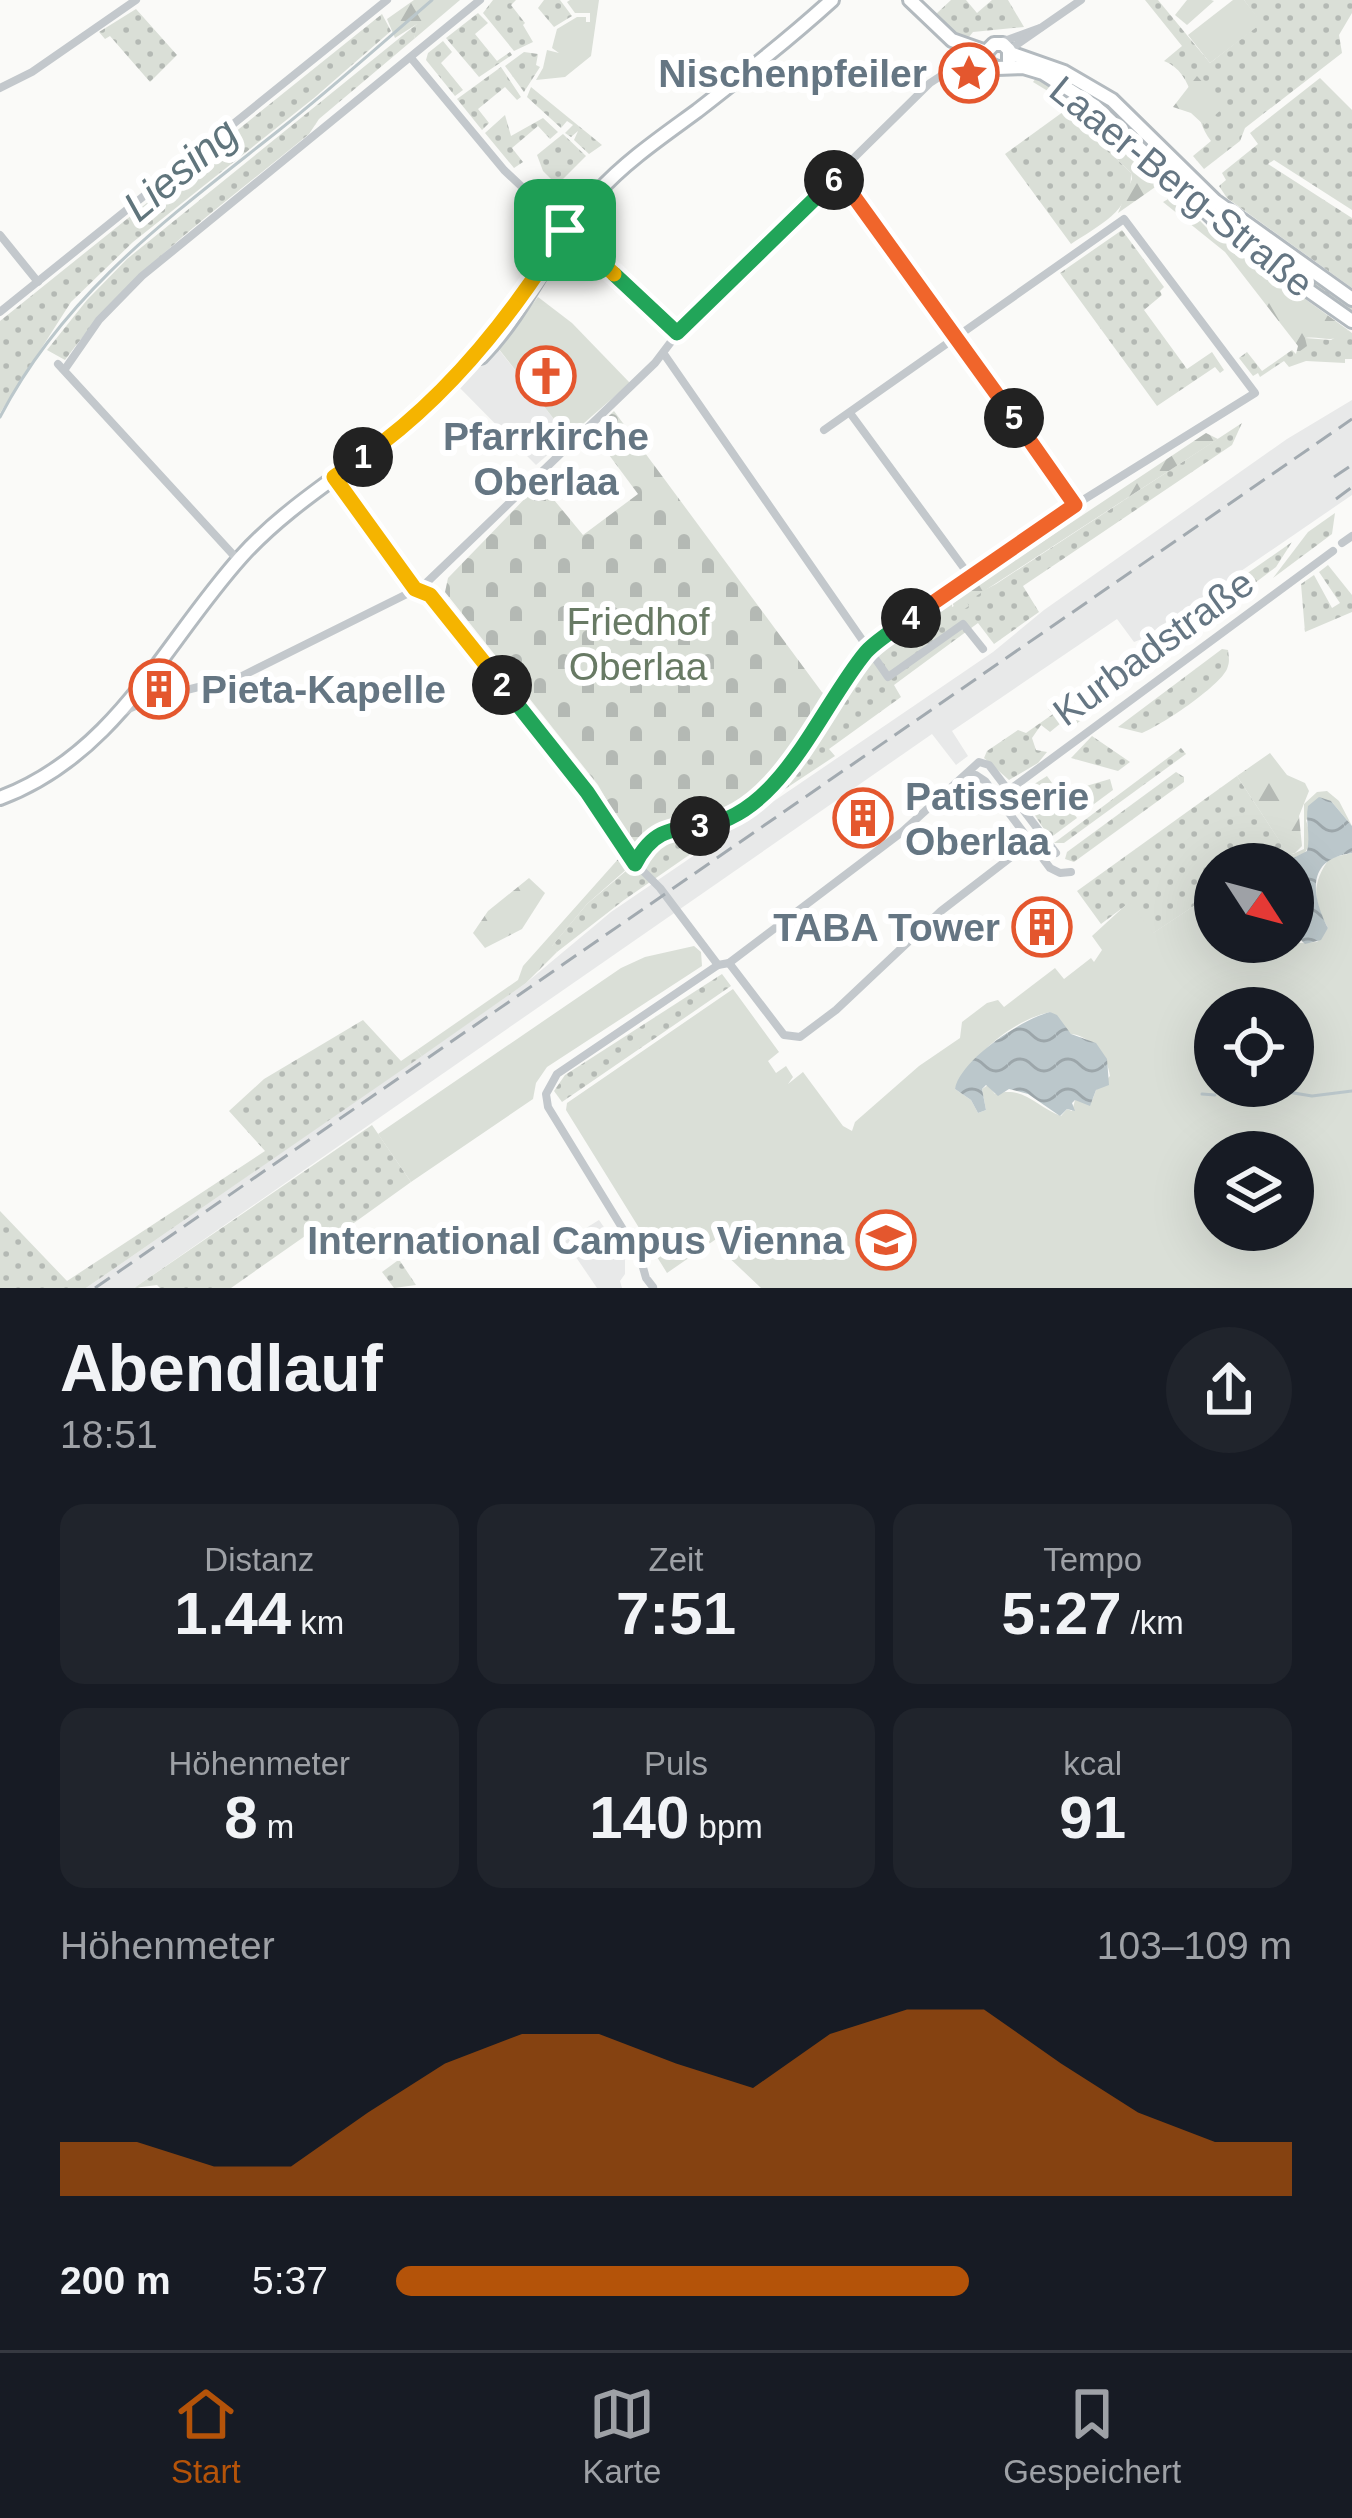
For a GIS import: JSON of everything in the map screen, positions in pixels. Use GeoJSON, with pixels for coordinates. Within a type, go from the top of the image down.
{"type":"FeatureCollection","features":[{"type":"Feature","properties":{"kind":"main road"},"geometry":{"type":"LineString","coordinates":[[0,798],[66,765],[116,715],[238,560],[280,519],[390,436],[448,384],[532,284],[565,230],[612,177],[832,0]]}},
{"type":"Feature","properties":{"kind":"main road"},"geometry":{"type":"LineString","coordinates":[[910,0],[952,40],[986,55],[1006,53]]}},
{"type":"Feature","properties":{"kind":"main road"},"geometry":{"type":"LineString","coordinates":[[986,55],[993,68],[1006,53]]}},
{"type":"Feature","properties":{"kind":"main road","name":"Laaer-Berg-Straße"},"geometry":{"type":"LineString","coordinates":[[1006,53],[1064,72],[1112,100],[1215,201],[1352,299]]}},
{"type":"Feature","properties":{"kind":"main road","name":"Laaer-Berg-Straße"},"geometry":{"type":"LineString","coordinates":[[1006,53],[1095,106],[1234,238],[1352,321]]}},
{"type":"Feature","properties":{"kind":"street"},"geometry":{"type":"LineString","coordinates":[[0,88],[32,72],[136,0]]}},
{"type":"Feature","properties":{"kind":"street"},"geometry":{"type":"LineString","coordinates":[[0,312],[387,0]]}},
{"type":"Feature","properties":{"kind":"street"},"geometry":{"type":"LineString","coordinates":[[238,560],[62,367],[142,276],[480,0]]}},
{"type":"Feature","properties":{"kind":"street"},"geometry":{"type":"LineString","coordinates":[[1006,53],[1081,0]]}},
{"type":"Feature","properties":{"kind":"street"},"geometry":{"type":"LineString","coordinates":[[1006,53],[1052,23]]}},
{"type":"Feature","properties":{"kind":"street"},"geometry":{"type":"LineString","coordinates":[[1028,59],[1025,51],[1031,38]]}},
{"type":"Feature","properties":{"kind":"street"},"geometry":{"type":"LineString","coordinates":[[952,40],[953,68]]}},
{"type":"Feature","properties":{"kind":"street"},"geometry":{"type":"LineString","coordinates":[[116,715],[151,699],[242,676],[435,576],[664,354],[677,333],[930,83],[986,55]]}},
{"type":"Feature","properties":{"kind":"street"},"geometry":{"type":"LineString","coordinates":[[411,58],[504,170],[677,333]]}},
{"type":"Feature","properties":{"kind":"street"},"geometry":{"type":"LineString","coordinates":[[839,176],[1075,505]]}},
{"type":"Feature","properties":{"kind":"street"},"geometry":{"type":"LineString","coordinates":[[635,864],[644,846],[661,831],[721,823],[769,790],[868,649],[969,575],[1255,393],[1124,219],[824,430]]}},
{"type":"Feature","properties":{"kind":"street"},"geometry":{"type":"LineString","coordinates":[[0,235],[38,282]]}},
{"type":"Feature","properties":{"kind":"street"},"geometry":{"type":"LineString","coordinates":[[664,354],[887,676],[963,624],[983,650]]}},
{"type":"Feature","properties":{"kind":"street"},"geometry":{"type":"LineString","coordinates":[[850,413],[969,575]]}},
{"type":"Feature","properties":{"kind":"street"},"geometry":{"type":"LineString","coordinates":[[334,477],[415,589],[430,595],[718,965]]}},
{"type":"Feature","properties":{"kind":"street"},"geometry":{"type":"LineString","coordinates":[[1342,543],[1352,536]]}},
{"type":"Feature","properties":{"kind":"street","name":"Kurbadstraße"},"geometry":{"type":"LineString","coordinates":[[998,799],[1333,551]]}},
{"type":"Feature","properties":{"kind":"street"},"geometry":{"type":"LineString","coordinates":[[143,682],[151,699]]}},
{"type":"Feature","properties":{"kind":"street"},"geometry":{"type":"LineString","coordinates":[[653,1287],[640,1257],[550,1112],[549,1084],[567,1066],[718,965],[729,963],[902,832],[970,770],[984,763],[1056,854]]}},
{"type":"Feature","properties":{"kind":"street"},"geometry":{"type":"LineString","coordinates":[[966,777],[980,777],[1050,868],[1071,872]]}},
{"type":"Feature","properties":{"kind":"street"},"geometry":{"type":"LineString","coordinates":[[729,963],[784,1035],[800,1037],[836,1010],[940,911],[1041,835]]}},
{"type":"Feature","properties":{"kind":"shaded area"},"geometry":{"type":"Polygon","coordinates":[[[496,346],[568,437],[536,465],[454,382],[496,346]]]}},
{"type":"Feature","properties":{"kind":"shaded area"},"geometry":{"type":"Polygon","coordinates":[[[1352,400],[1352,495],[1142,639],[1134,642],[1117,619],[952,731],[968,756],[956,765],[932,734],[134,1288],[86,1288],[526,983],[611,912],[993,652],[1044,610],[1287,439],[1352,400]]]}},
{"type":"Feature","properties":{"kind":"shaded area"},"geometry":{"type":"Polygon","coordinates":[[[599,1220],[625,1258],[622,1288],[597,1288],[565,1241],[599,1220]]]}},
{"type":"Feature","properties":{"kind":"green space"},"geometry":{"type":"Polygon","coordinates":[[[414,0],[460,0],[414,39],[417,24],[395,38],[387,19],[414,0]]]}},
{"type":"Feature","properties":{"kind":"green space"},"geometry":{"type":"Polygon","coordinates":[[[493,0],[516,0],[511,5],[533,42],[514,51],[483,13],[493,0]]]}},
{"type":"Feature","properties":{"kind":"green space"},"geometry":{"type":"Polygon","coordinates":[[[544,0],[560,0],[572,16],[554,27],[538,8],[544,0]]]}},
{"type":"Feature","properties":{"kind":"green space"},"geometry":{"type":"Polygon","coordinates":[[[570,0],[599,0],[591,56],[565,77],[536,80],[547,50],[559,53],[552,48],[557,29],[577,17],[590,22],[590,13],[575,13],[570,0]]]}},
{"type":"Feature","properties":{"kind":"green space"},"geometry":{"type":"Polygon","coordinates":[[[951,0],[966,0],[977,13],[992,0],[1008,0],[1024,27],[973,32],[969,37],[956,34],[936,14],[951,0]]]}},
{"type":"Feature","properties":{"kind":"green space"},"geometry":{"type":"Polygon","coordinates":[[[1145,0],[1158,0],[1210,63],[1261,23],[1244,0],[1352,0],[1352,13],[1339,35],[1342,53],[1245,128],[1240,141],[1204,169],[1193,156],[1211,141],[1188,85],[1164,61],[1182,46],[1145,0]]]}},
{"type":"Feature","properties":{"kind":"green space"},"geometry":{"type":"Polygon","coordinates":[[[1187,0],[1214,1],[1187,25],[1175,15],[1187,0]]]}},
{"type":"Feature","properties":{"kind":"green space"},"geometry":{"type":"Polygon","coordinates":[[[1233,0],[1244,0],[1262,23],[1210,63],[1188,35],[1233,0]]]}},
{"type":"Feature","properties":{"kind":"green space"},"geometry":{"type":"Polygon","coordinates":[[[136,9],[177,55],[150,82],[110,36],[105,39],[99,32],[136,9]]]}},
{"type":"Feature","properties":{"kind":"green space"},"geometry":{"type":"Polygon","coordinates":[[[478,13],[488,23],[475,34],[497,61],[512,55],[479,77],[446,38],[478,13]]]}},
{"type":"Feature","properties":{"kind":"green space"},"geometry":{"type":"Polygon","coordinates":[[[382,14],[391,31],[133,242],[71,302],[0,413],[0,321],[382,14]]]}},
{"type":"Feature","properties":{"kind":"green space"},"geometry":{"type":"Polygon","coordinates":[[[418,23],[414,39],[149,267],[65,360],[47,350],[127,259],[418,23]]]}},
{"type":"Feature","properties":{"kind":"green space"},"geometry":{"type":"Polygon","coordinates":[[[443,41],[452,52],[441,63],[463,90],[455,96],[426,60],[443,41]]]}},
{"type":"Feature","properties":{"kind":"green space"},"geometry":{"type":"Polygon","coordinates":[[[524,52],[538,54],[536,65],[540,67],[524,92],[505,66],[524,52]]]}},
{"type":"Feature","properties":{"kind":"green space"},"geometry":{"type":"Polygon","coordinates":[[[501,67],[521,97],[517,100],[505,87],[478,109],[489,123],[482,130],[457,99],[501,67]]]}},
{"type":"Feature","properties":{"kind":"green space"},"geometry":{"type":"Polygon","coordinates":[[[1197,76],[1222,104],[1204,125],[1191,113],[1173,107],[1197,76]]]}},
{"type":"Feature","properties":{"kind":"green space"},"geometry":{"type":"Polygon","coordinates":[[[1036,78],[1088,111],[1161,183],[1118,213],[1131,173],[1051,93],[1033,82],[1036,78]]]}},
{"type":"Feature","properties":{"kind":"green space"},"geometry":{"type":"Polygon","coordinates":[[[1320,78],[1352,110],[1352,210],[1274,160],[1268,164],[1352,218],[1352,288],[1227,198],[1219,186],[1226,180],[1222,173],[1258,144],[1250,133],[1320,78]]]}},
{"type":"Feature","properties":{"kind":"green space"},"geometry":{"type":"Polygon","coordinates":[[[531,87],[602,145],[589,154],[574,140],[578,131],[571,137],[565,133],[573,125],[567,121],[561,128],[527,97],[531,87]]]}},
{"type":"Feature","properties":{"kind":"green space"},"geometry":{"type":"Polygon","coordinates":[[[1067,109],[1131,173],[1120,207],[1071,244],[1005,154],[1067,109]]]}},
{"type":"Feature","properties":{"kind":"green space"},"geometry":{"type":"Polygon","coordinates":[[[505,115],[511,136],[543,118],[558,132],[550,139],[538,126],[512,148],[523,162],[514,168],[485,133],[505,115]]]}},
{"type":"Feature","properties":{"kind":"green space"},"geometry":{"type":"Polygon","coordinates":[[[563,134],[586,156],[557,185],[543,171],[537,155],[563,134]]]}},
{"type":"Feature","properties":{"kind":"green space"},"geometry":{"type":"Polygon","coordinates":[[[1193,188],[1352,307],[1352,314],[1236,231],[1193,188]]]}},
{"type":"Feature","properties":{"kind":"green space"},"geometry":{"type":"Polygon","coordinates":[[[1175,195],[1207,228],[1348,330],[1333,339],[1305,338],[1307,346],[1296,354],[1298,346],[1225,252],[1163,202],[1175,195]]]}},
{"type":"Feature","properties":{"kind":"green space"},"geometry":{"type":"Polygon","coordinates":[[[1122,230],[1164,287],[1162,295],[1144,310],[1187,369],[1212,352],[1224,370],[1220,373],[1215,367],[1157,406],[1060,273],[1122,230]]]}},
{"type":"Feature","properties":{"kind":"green space"},"geometry":{"type":"Polygon","coordinates":[[[538,297],[572,323],[630,383],[568,437],[498,348],[538,297]]]}},
{"type":"Feature","properties":{"kind":"green space"},"geometry":{"type":"Polygon","coordinates":[[[1348,330],[1352,359],[1345,363],[1306,361],[1289,367],[1284,361],[1260,377],[1258,373],[1253,376],[1239,358],[1247,352],[1262,371],[1292,350],[1296,354],[1305,338],[1331,340],[1348,330]]]}},
{"type":"Feature","properties":{"kind":"green space","name":"Friedhof Oberlaa"},"geometry":{"type":"Polygon","coordinates":[[[614,411],[827,699],[776,776],[716,820],[654,827],[633,846],[598,785],[445,592],[448,578],[537,486],[545,489],[583,535],[638,494],[592,432],[614,411]]]}},
{"type":"Feature","properties":{"kind":"green space"},"geometry":{"type":"Polygon","coordinates":[[[1242,423],[1232,445],[1023,586],[1039,612],[994,644],[978,623],[894,685],[901,697],[829,749],[835,756],[776,795],[864,663],[952,602],[952,607],[996,584],[1242,423]]]}},
{"type":"Feature","properties":{"kind":"green space"},"geometry":{"type":"Polygon","coordinates":[[[1206,433],[1218,439],[967,602],[969,606],[957,614],[952,602],[1206,433]]]}},
{"type":"Feature","properties":{"kind":"green space"},"geometry":{"type":"Polygon","coordinates":[[[1335,513],[1332,534],[1273,578],[1308,532],[1335,513]]]}},
{"type":"Feature","properties":{"kind":"green space"},"geometry":{"type":"Polygon","coordinates":[[[1292,542],[1276,567],[1243,592],[1219,619],[1076,724],[1066,718],[1080,702],[1150,653],[1169,628],[1292,542]]]}},
{"type":"Feature","properties":{"kind":"green space"},"geometry":{"type":"Polygon","coordinates":[[[1328,565],[1352,595],[1352,612],[1305,632],[1301,584],[1314,575],[1332,608],[1340,603],[1319,572],[1328,565]]]}},
{"type":"Feature","properties":{"kind":"green space"},"geometry":{"type":"Polygon","coordinates":[[[1222,649],[1228,650],[1227,669],[1201,695],[1142,733],[1118,727],[1222,649]]]}},
{"type":"Feature","properties":{"kind":"green space"},"geometry":{"type":"Polygon","coordinates":[[[1054,707],[1061,723],[1050,732],[1041,725],[1032,738],[1036,750],[1047,752],[1038,763],[1009,780],[984,758],[1018,730],[1026,733],[1053,714],[1048,709],[1054,707]]]}},
{"type":"Feature","properties":{"kind":"green space"},"geometry":{"type":"Polygon","coordinates":[[[1092,736],[1130,762],[1118,771],[1071,758],[1092,736]]]}},
{"type":"Feature","properties":{"kind":"green space"},"geometry":{"type":"Polygon","coordinates":[[[1181,748],[1186,754],[1064,843],[1054,843],[1181,748]]]}},
{"type":"Feature","properties":{"kind":"green space"},"geometry":{"type":"Polygon","coordinates":[[[1270,753],[1287,775],[1305,783],[1309,791],[1299,816],[1302,843],[1281,843],[1237,776],[1270,753]]]}},
{"type":"Feature","properties":{"kind":"green space"},"geometry":{"type":"Polygon","coordinates":[[[1176,772],[1184,782],[1074,862],[1065,859],[1067,852],[1176,772]]]}},
{"type":"Feature","properties":{"kind":"green space"},"geometry":{"type":"Polygon","coordinates":[[[1047,776],[1077,818],[1050,838],[1020,793],[1047,776]]]}},
{"type":"Feature","properties":{"kind":"green space"},"geometry":{"type":"Polygon","coordinates":[[[1237,776],[1281,843],[1194,843],[1194,906],[1152,934],[1129,903],[1101,924],[1077,891],[1237,776]]]}},
{"type":"Feature","properties":{"kind":"green space"},"geometry":{"type":"Polygon","coordinates":[[[1110,779],[1113,790],[1090,807],[1076,789],[1110,779]]]}},
{"type":"Feature","properties":{"kind":"green space"},"geometry":{"type":"Polygon","coordinates":[[[1327,791],[1339,801],[1352,826],[1331,801],[1306,820],[1309,843],[1304,843],[1304,804],[1317,792],[1327,791]]]}},
{"type":"Feature","properties":{"kind":"green space"},"geometry":{"type":"Polygon","coordinates":[[[721,833],[557,952],[551,947],[587,904],[666,837],[721,833]]]}},
{"type":"Feature","properties":{"kind":"green space"},"geometry":{"type":"Polygon","coordinates":[[[1352,853],[1352,1288],[761,1288],[723,1252],[742,1246],[750,1237],[735,1226],[667,1273],[566,1110],[567,1103],[733,989],[779,1052],[768,1061],[776,1073],[786,1066],[793,1077],[788,1084],[803,1072],[843,1126],[852,1131],[855,1122],[919,1066],[960,1038],[962,1022],[987,1003],[998,1000],[1004,1007],[1055,968],[1064,979],[1091,958],[1094,962],[1102,950],[1092,936],[1129,902],[1153,933],[1194,906],[1194,963],[1314,963],[1314,942],[1328,928],[1317,901],[1330,858],[1352,853]],[[1050,1012],[1021,1023],[972,1063],[955,1089],[971,1100],[978,1113],[986,1110],[982,1089],[988,1085],[995,1094],[1014,1092],[1061,1116],[1067,1109],[1072,1111],[1075,1100],[1092,1101],[1110,1076],[1092,1043],[1071,1034],[1050,1012]]]}},
{"type":"Feature","properties":{"kind":"green space"},"geometry":{"type":"Polygon","coordinates":[[[620,857],[629,867],[587,904],[552,946],[557,952],[526,983],[422,1056],[417,1050],[518,980],[523,966],[620,857]]]}},
{"type":"Feature","properties":{"kind":"green space"},"geometry":{"type":"Polygon","coordinates":[[[529,878],[545,893],[522,929],[485,948],[473,933],[488,911],[529,878]]]}},
{"type":"Feature","properties":{"kind":"green space"},"geometry":{"type":"Polygon","coordinates":[[[694,946],[701,952],[702,966],[547,1067],[536,1083],[533,1099],[411,1182],[378,1134],[621,968],[645,957],[694,946]]]}},
{"type":"Feature","properties":{"kind":"green space"},"geometry":{"type":"Polygon","coordinates":[[[722,974],[731,986],[562,1102],[554,1091],[565,1075],[722,974]]]}},
{"type":"Feature","properties":{"kind":"green space"},"geometry":{"type":"Polygon","coordinates":[[[363,1020],[401,1061],[417,1050],[422,1056],[86,1288],[0,1288],[0,1211],[67,1281],[265,1151],[229,1111],[264,1079],[363,1020]]]}},
{"type":"Feature","properties":{"kind":"green space"},"geometry":{"type":"Polygon","coordinates":[[[372,1125],[411,1182],[319,1248],[308,1234],[231,1288],[134,1288],[372,1125]]]}},
{"type":"Feature","properties":{"kind":"green space"},"geometry":{"type":"Polygon","coordinates":[[[397,1261],[416,1285],[394,1288],[382,1272],[397,1261]]]}},
{"type":"Feature","properties":{"kind":"water"},"geometry":{"type":"Polygon","coordinates":[[[1319,797],[1331,801],[1352,826],[1352,853],[1326,863],[1316,881],[1318,904],[1328,928],[1321,940],[1314,942],[1314,843],[1308,843],[1308,806],[1319,797]]]}},
{"type":"Feature","properties":{"kind":"water"},"geometry":{"type":"Polygon","coordinates":[[[1050,1012],[1071,1034],[1096,1043],[1107,1059],[1109,1085],[1096,1090],[1090,1106],[1075,1100],[1075,1111],[1067,1109],[1060,1116],[1028,1094],[1009,1089],[998,1096],[986,1085],[982,1089],[986,1110],[978,1113],[971,1100],[955,1089],[959,1078],[994,1042],[1050,1012]]]}},
{"type":"Feature","properties":{"kind":"waterway","name":"Liesing"},"geometry":{"type":"LineString","coordinates":[[0,417],[56,332],[123,259],[432,0]]}},
{"type":"Feature","properties":{"kind":"waterway"},"geometry":{"type":"LineString","coordinates":[[1314,1096],[1352,1091]]}},
{"type":"Feature","properties":{"kind":"railway"},"geometry":{"type":"LineString","coordinates":[[95,1288],[1352,419]]}},
{"type":"Feature","properties":{"kind":"railway"},"geometry":{"type":"LineString","coordinates":[[1334,477],[1352,465]]}},
{"type":"Feature","properties":{"kind":"railway"},"geometry":{"type":"LineString","coordinates":[[1336,499],[1352,487]]}},
{"type":"Feature","properties":{"kind":"place","name":"Nischenpfeiler"},"geometry":{"type":"Point","coordinates":[969,73]}},
{"type":"Feature","properties":{"kind":"place","name":"Pfarrkirche Oberlaa"},"geometry":{"type":"Point","coordinates":[546,376]}},
{"type":"Feature","properties":{"kind":"place","name":"Pieta-Kapelle"},"geometry":{"type":"Point","coordinates":[159,689]}},
{"type":"Feature","properties":{"kind":"place","name":"Patisserie Oberlaa"},"geometry":{"type":"Point","coordinates":[863,818]}},
{"type":"Feature","properties":{"kind":"place","name":"TABA Tower"},"geometry":{"type":"Point","coordinates":[1042,927]}},
{"type":"Feature","properties":{"kind":"place","name":"International Campus Vienna"},"geometry":{"type":"Point","coordinates":[886,1240]}},
{"type":"Feature","properties":{"kind":"route"},"geometry":{"type":"LineString","coordinates":[[839,176],[1075,505],[868,649],[769,790],[721,823],[661,831],[644,846],[635,864],[564,762],[430,595],[415,589],[334,477],[390,436],[448,384],[532,284],[565,230],[677,333],[839,176]]}}]}
